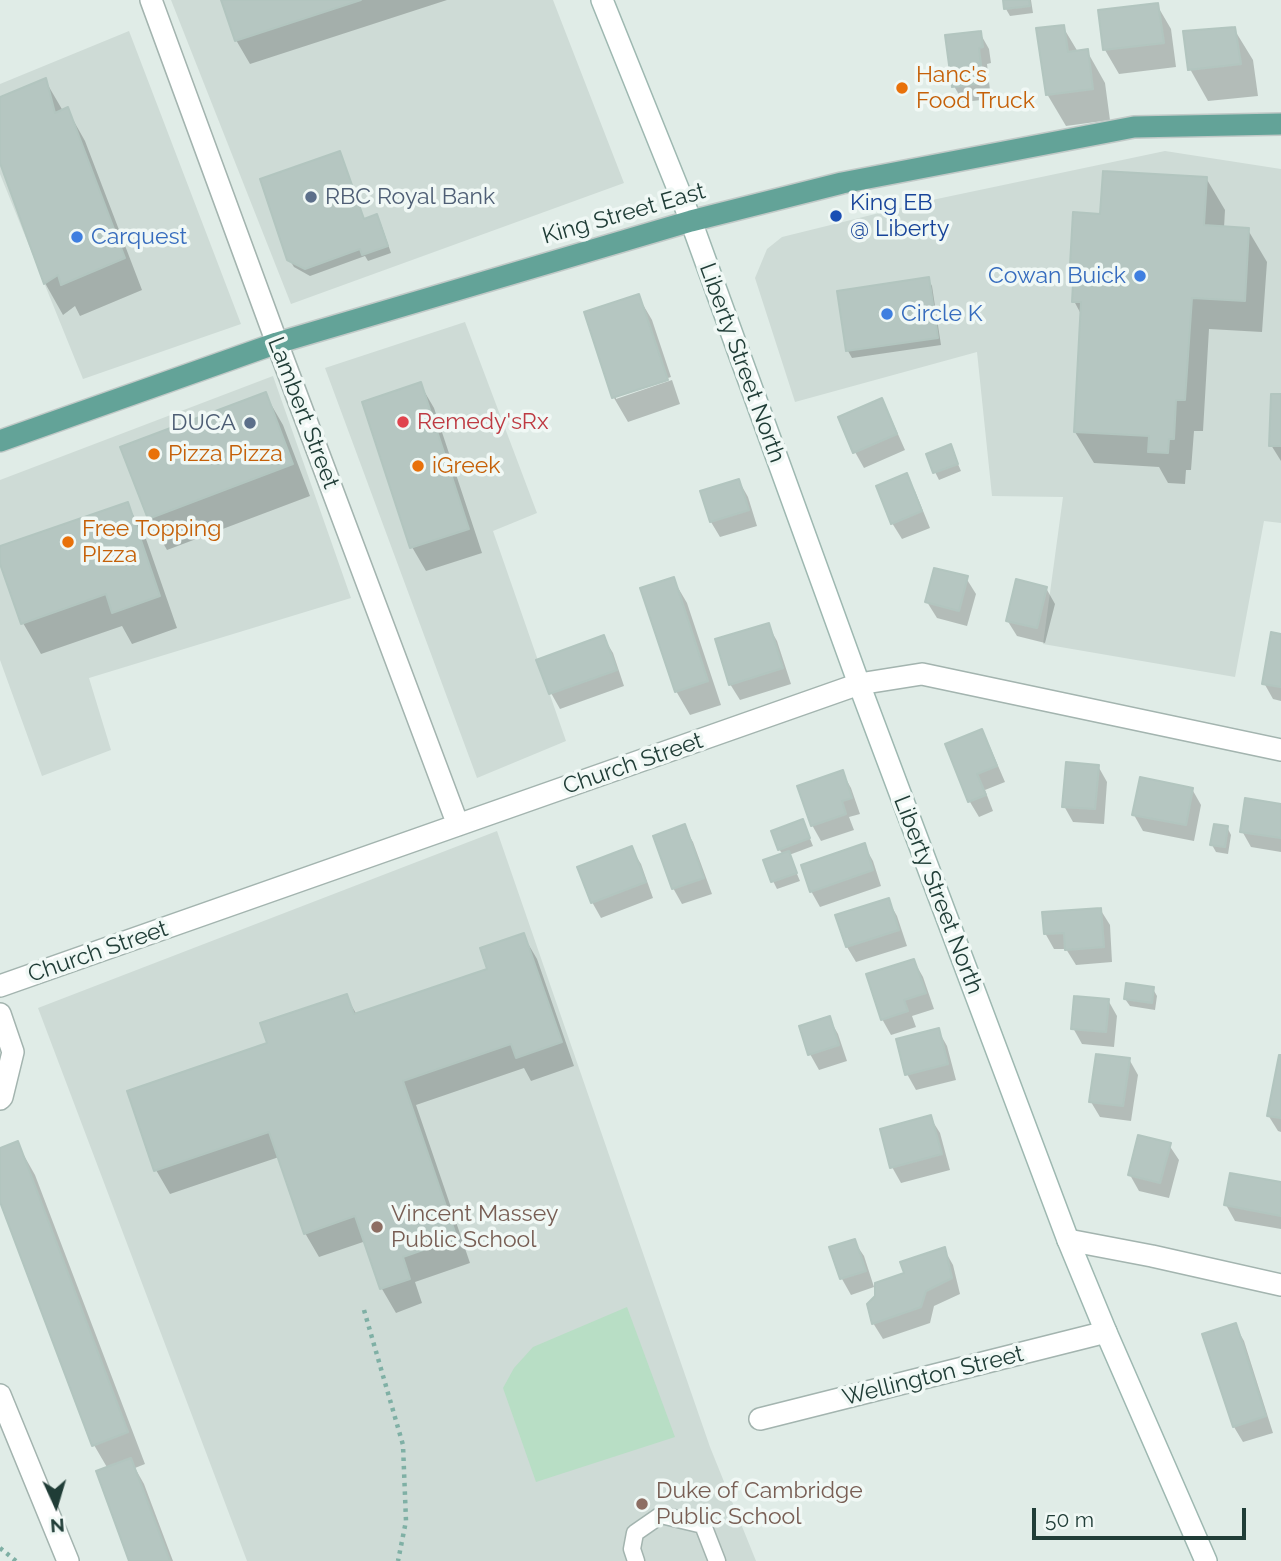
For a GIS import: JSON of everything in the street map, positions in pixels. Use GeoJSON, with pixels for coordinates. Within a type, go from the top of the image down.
{"type":"FeatureCollection","features":[{"type":"Feature","properties":{"kind":"main road","name":"King Street East"},"geometry":{"type":"LineString","coordinates":[[0,441],[277,343],[691,221],[842,183],[1135,127],[1281,124]]}},
{"type":"Feature","properties":{"kind":"street","name":"Lambert Street"},"geometry":{"type":"LineString","coordinates":[[151,0],[458,825]]}},
{"type":"Feature","properties":{"kind":"street","name":"Liberty Street North"},"geometry":{"type":"LineString","coordinates":[[602,0],[691,221],[859,684],[1068,1240],[1206,1561]]}},
{"type":"Feature","properties":{"kind":"street","name":"Church Street"},"geometry":{"type":"LineString","coordinates":[[0,986],[859,684],[922,674],[1281,750]]}},
{"type":"Feature","properties":{"kind":"street"},"geometry":{"type":"LineString","coordinates":[[0,1014],[13,1052],[0,1099]]}},
{"type":"Feature","properties":{"kind":"street"},"geometry":{"type":"LineString","coordinates":[[1068,1240],[1281,1284]]}},
{"type":"Feature","properties":{"kind":"street","name":"Wellington Street"},"geometry":{"type":"LineString","coordinates":[[760,1419],[1106,1332]]}},
{"type":"Feature","properties":{"kind":"street"},"geometry":{"type":"LineString","coordinates":[[0,1395],[68,1561]]}},
{"type":"Feature","properties":{"kind":"lane"},"geometry":{"type":"LineString","coordinates":[[636,1561],[632,1549],[635,1533],[661,1515],[703,1525],[717,1561]]}},
{"type":"Feature","properties":{"kind":"path"},"geometry":{"type":"LineString","coordinates":[[363,1310],[403,1444],[406,1521],[398,1561]]}},
{"type":"Feature","properties":{"kind":"path"},"geometry":{"type":"LineString","coordinates":[[0,1548],[16,1561]]}},
{"type":"Feature","properties":{"kind":"shaded area"},"geometry":{"type":"Polygon","coordinates":[[[171,0],[553,0],[624,183],[291,304],[171,0]]]}},
{"type":"Feature","properties":{"kind":"shaded area"},"geometry":{"type":"Polygon","coordinates":[[[129,31],[241,324],[83,379],[0,174],[0,84],[129,31]]]}},
{"type":"Feature","properties":{"kind":"shaded area"},"geometry":{"type":"Polygon","coordinates":[[[1165,151],[1281,169],[1281,523],[1264,521],[1235,677],[1043,644],[1063,497],[992,496],[977,352],[795,402],[755,278],[767,249],[782,237],[932,200],[1165,151]]]}},
{"type":"Feature","properties":{"kind":"shaded area"},"geometry":{"type":"Polygon","coordinates":[[[465,322],[537,513],[493,531],[566,741],[477,778],[325,368],[465,322]]]}},
{"type":"Feature","properties":{"kind":"shaded area"},"geometry":{"type":"Polygon","coordinates":[[[273,376],[351,598],[89,678],[111,750],[42,776],[0,660],[0,480],[273,376]]]}},
{"type":"Feature","properties":{"kind":"shaded area","name":"Vincent Massey Public School"},"geometry":{"type":"Polygon","coordinates":[[[497,831],[710,1447],[756,1561],[247,1561],[38,1008],[497,831]]]}},
{"type":"Feature","properties":{"kind":"green space"},"geometry":{"type":"Polygon","coordinates":[[[627,1307],[675,1437],[536,1482],[503,1388],[514,1368],[533,1347],[627,1307]]]}},
{"type":"Feature","properties":{"kind":"building"},"geometry":{"type":"Polygon","coordinates":[[[221,0],[361,0],[235,41],[221,0]]]}},
{"type":"Feature","properties":{"kind":"building"},"geometry":{"type":"Polygon","coordinates":[[[1003,0],[1029,0],[1030,6],[1004,9],[1003,0]]]}},
{"type":"Feature","properties":{"kind":"building"},"geometry":{"type":"Polygon","coordinates":[[[1158,3],[1164,43],[1103,50],[1098,10],[1158,3]]]}},
{"type":"Feature","properties":{"kind":"building"},"geometry":{"type":"Polygon","coordinates":[[[1064,25],[1068,52],[1088,49],[1093,89],[1046,95],[1036,28],[1064,25]]]}},
{"type":"Feature","properties":{"kind":"building"},"geometry":{"type":"Polygon","coordinates":[[[1235,27],[1241,64],[1188,70],[1183,31],[1235,27]]]}},
{"type":"Feature","properties":{"kind":"building"},"geometry":{"type":"Polygon","coordinates":[[[981,31],[983,47],[979,48],[983,83],[952,87],[945,35],[981,31]]]}},
{"type":"Feature","properties":{"kind":"building"},"geometry":{"type":"Polygon","coordinates":[[[46,78],[55,113],[68,107],[125,258],[61,285],[58,275],[44,284],[0,163],[0,97],[46,78]]]}},
{"type":"Feature","properties":{"kind":"building","name":"RBC Royal Bank"},"geometry":{"type":"Polygon","coordinates":[[[340,151],[364,219],[377,214],[388,246],[362,255],[360,249],[305,269],[287,260],[260,179],[340,151]]]}},
{"type":"Feature","properties":{"kind":"building"},"geometry":{"type":"Polygon","coordinates":[[[1103,171],[1207,177],[1204,225],[1249,228],[1245,301],[1192,298],[1185,400],[1176,400],[1174,439],[1169,439],[1168,453],[1148,452],[1149,436],[1074,432],[1081,302],[1072,302],[1074,265],[1070,265],[1073,212],[1100,214],[1103,171]]]}},
{"type":"Feature","properties":{"kind":"building","name":"Circle K"},"geometry":{"type":"Polygon","coordinates":[[[929,277],[938,338],[846,351],[837,291],[929,277]]]}},
{"type":"Feature","properties":{"kind":"building"},"geometry":{"type":"Polygon","coordinates":[[[639,294],[668,380],[612,398],[584,312],[639,294]]]}},
{"type":"Feature","properties":{"kind":"building"},"geometry":{"type":"Polygon","coordinates":[[[421,382],[469,529],[410,548],[362,402],[421,382]]]}},
{"type":"Feature","properties":{"kind":"building"},"geometry":{"type":"Polygon","coordinates":[[[266,392],[293,464],[148,519],[120,447],[266,392]]]}},
{"type":"Feature","properties":{"kind":"building"},"geometry":{"type":"Polygon","coordinates":[[[1271,394],[1281,394],[1281,446],[1269,446],[1271,394]]]}},
{"type":"Feature","properties":{"kind":"building"},"geometry":{"type":"Polygon","coordinates":[[[882,398],[897,434],[853,453],[838,417],[882,398]]]}},
{"type":"Feature","properties":{"kind":"building"},"geometry":{"type":"Polygon","coordinates":[[[951,444],[958,464],[933,473],[926,454],[951,444]]]}},
{"type":"Feature","properties":{"kind":"building"},"geometry":{"type":"Polygon","coordinates":[[[907,473],[922,511],[891,524],[876,486],[907,473]]]}},
{"type":"Feature","properties":{"kind":"building"},"geometry":{"type":"Polygon","coordinates":[[[739,479],[749,510],[710,522],[700,491],[739,479]]]}},
{"type":"Feature","properties":{"kind":"building"},"geometry":{"type":"Polygon","coordinates":[[[128,502],[160,596],[112,613],[106,594],[21,624],[0,564],[0,546],[128,502]]]}},
{"type":"Feature","properties":{"kind":"building"},"geometry":{"type":"Polygon","coordinates":[[[934,568],[968,576],[959,611],[925,602],[934,568]]]}},
{"type":"Feature","properties":{"kind":"building"},"geometry":{"type":"Polygon","coordinates":[[[674,577],[708,681],[675,692],[640,588],[674,577]]]}},
{"type":"Feature","properties":{"kind":"building"},"geometry":{"type":"Polygon","coordinates":[[[1016,579],[1047,587],[1037,628],[1006,621],[1016,579]]]}},
{"type":"Feature","properties":{"kind":"building"},"geometry":{"type":"Polygon","coordinates":[[[769,623],[783,668],[729,685],[715,639],[769,623]]]}},
{"type":"Feature","properties":{"kind":"building"},"geometry":{"type":"Polygon","coordinates":[[[1271,632],[1281,634],[1281,687],[1262,684],[1271,632]]]}},
{"type":"Feature","properties":{"kind":"building"},"geometry":{"type":"Polygon","coordinates":[[[604,635],[617,670],[549,694],[536,660],[604,635]]]}},
{"type":"Feature","properties":{"kind":"building"},"geometry":{"type":"Polygon","coordinates":[[[982,729],[997,766],[977,774],[986,795],[968,802],[945,744],[982,729]]]}},
{"type":"Feature","properties":{"kind":"building"},"geometry":{"type":"Polygon","coordinates":[[[1066,762],[1099,765],[1095,809],[1062,807],[1066,762]]]}},
{"type":"Feature","properties":{"kind":"building"},"geometry":{"type":"Polygon","coordinates":[[[843,770],[852,798],[842,801],[846,814],[811,826],[797,786],[843,770]]]}},
{"type":"Feature","properties":{"kind":"building"},"geometry":{"type":"Polygon","coordinates":[[[1140,777],[1193,788],[1186,825],[1132,815],[1140,777]]]}},
{"type":"Feature","properties":{"kind":"building"},"geometry":{"type":"Polygon","coordinates":[[[1245,798],[1281,804],[1281,838],[1240,832],[1245,798]]]}},
{"type":"Feature","properties":{"kind":"building"},"geometry":{"type":"Polygon","coordinates":[[[803,819],[810,838],[778,850],[771,831],[803,819]]]}},
{"type":"Feature","properties":{"kind":"building"},"geometry":{"type":"Polygon","coordinates":[[[685,824],[704,878],[672,889],[653,836],[685,824]]]}},
{"type":"Feature","properties":{"kind":"building"},"geometry":{"type":"Polygon","coordinates":[[[1214,824],[1228,826],[1225,847],[1210,845],[1214,824]]]}},
{"type":"Feature","properties":{"kind":"building"},"geometry":{"type":"Polygon","coordinates":[[[865,843],[873,870],[810,892],[801,865],[865,843]]]}},
{"type":"Feature","properties":{"kind":"building"},"geometry":{"type":"Polygon","coordinates":[[[632,846],[646,882],[591,903],[577,867],[632,846]]]}},
{"type":"Feature","properties":{"kind":"building"},"geometry":{"type":"Polygon","coordinates":[[[789,851],[797,873],[771,882],[763,860],[789,851]]]}},
{"type":"Feature","properties":{"kind":"building"},"geometry":{"type":"Polygon","coordinates":[[[889,898],[899,930],[846,947],[835,915],[889,898]]]}},
{"type":"Feature","properties":{"kind":"building"},"geometry":{"type":"Polygon","coordinates":[[[1101,908],[1104,947],[1065,950],[1064,933],[1044,934],[1042,912],[1101,908]]]}},
{"type":"Feature","properties":{"kind":"building"},"geometry":{"type":"Polygon","coordinates":[[[524,933],[562,1042],[516,1058],[511,1044],[403,1081],[457,1238],[403,1257],[410,1279],[380,1289],[355,1216],[304,1234],[269,1132],[154,1171],[127,1091],[267,1043],[260,1023],[347,994],[354,1014],[487,969],[480,948],[524,933]]]}},
{"type":"Feature","properties":{"kind":"building"},"geometry":{"type":"Polygon","coordinates":[[[914,959],[926,993],[904,1000],[908,1011],[881,1020],[866,974],[914,959]]]}},
{"type":"Feature","properties":{"kind":"building"},"geometry":{"type":"Polygon","coordinates":[[[1126,983],[1154,987],[1152,1003],[1124,999],[1126,983]]]}},
{"type":"Feature","properties":{"kind":"building"},"geometry":{"type":"Polygon","coordinates":[[[1074,996],[1109,999],[1106,1032],[1071,1029],[1074,996]]]}},
{"type":"Feature","properties":{"kind":"building"},"geometry":{"type":"Polygon","coordinates":[[[830,1016],[839,1045],[808,1055],[799,1026],[830,1016]]]}},
{"type":"Feature","properties":{"kind":"building"},"geometry":{"type":"Polygon","coordinates":[[[939,1028],[948,1064],[905,1075],[896,1039],[939,1028]]]}},
{"type":"Feature","properties":{"kind":"building"},"geometry":{"type":"Polygon","coordinates":[[[1096,1054],[1130,1058],[1123,1106],[1089,1102],[1096,1054]]]}},
{"type":"Feature","properties":{"kind":"building"},"geometry":{"type":"Polygon","coordinates":[[[1281,1055],[1281,1118],[1267,1116],[1281,1055]]]}},
{"type":"Feature","properties":{"kind":"building"},"geometry":{"type":"Polygon","coordinates":[[[931,1115],[942,1154],[890,1168],[880,1129],[931,1115]]]}},
{"type":"Feature","properties":{"kind":"building"},"geometry":{"type":"Polygon","coordinates":[[[1138,1135],[1171,1143],[1160,1183],[1128,1175],[1138,1135]]]}},
{"type":"Feature","properties":{"kind":"building"},"geometry":{"type":"Polygon","coordinates":[[[18,1141],[128,1432],[92,1446],[0,1202],[0,1148],[18,1141]]]}},
{"type":"Feature","properties":{"kind":"building"},"geometry":{"type":"Polygon","coordinates":[[[1230,1173],[1281,1182],[1281,1216],[1224,1205],[1230,1173]]]}},
{"type":"Feature","properties":{"kind":"building"},"geometry":{"type":"Polygon","coordinates":[[[855,1239],[866,1271],[840,1279],[829,1247],[855,1239]]]}},
{"type":"Feature","properties":{"kind":"building"},"geometry":{"type":"Polygon","coordinates":[[[945,1247],[952,1278],[926,1291],[921,1307],[872,1324],[867,1304],[875,1296],[875,1283],[904,1273],[900,1262],[945,1247]]]}},
{"type":"Feature","properties":{"kind":"building"},"geometry":{"type":"Polygon","coordinates":[[[1236,1323],[1266,1416],[1233,1427],[1202,1334],[1236,1323]]]}},
{"type":"Feature","properties":{"kind":"building"},"geometry":{"type":"Polygon","coordinates":[[[131,1458],[170,1561],[129,1561],[96,1471],[131,1458]]]}},
{"type":"Feature","properties":{"kind":"place","name":"Hanc's Food Truck"},"geometry":{"type":"Point","coordinates":[902,88]}},
{"type":"Feature","properties":{"kind":"place","name":"RBC Royal Bank"},"geometry":{"type":"Point","coordinates":[311,197]}},
{"type":"Feature","properties":{"kind":"place","name":"King EB @ Liberty"},"geometry":{"type":"Point","coordinates":[836,216]}},
{"type":"Feature","properties":{"kind":"place","name":"Carquest"},"geometry":{"type":"Point","coordinates":[77,237]}},
{"type":"Feature","properties":{"kind":"place","name":"Cowan Buick"},"geometry":{"type":"Point","coordinates":[1140,276]}},
{"type":"Feature","properties":{"kind":"place","name":"Circle K"},"geometry":{"type":"Point","coordinates":[887,314]}},
{"type":"Feature","properties":{"kind":"place","name":"Remedy'sRx"},"geometry":{"type":"Point","coordinates":[403,422]}},
{"type":"Feature","properties":{"kind":"place","name":"DUCA"},"geometry":{"type":"Point","coordinates":[250,423]}},
{"type":"Feature","properties":{"kind":"place","name":"Pizza Pizza"},"geometry":{"type":"Point","coordinates":[154,454]}},
{"type":"Feature","properties":{"kind":"place","name":"iGreek"},"geometry":{"type":"Point","coordinates":[418,466]}},
{"type":"Feature","properties":{"kind":"place","name":"Free Topping PIzza"},"geometry":{"type":"Point","coordinates":[68,542]}},
{"type":"Feature","properties":{"kind":"place","name":"Vincent Massey Public School"},"geometry":{"type":"Point","coordinates":[377,1227]}},
{"type":"Feature","properties":{"kind":"place","name":"Duke of Cambridge Public School"},"geometry":{"type":"Point","coordinates":[642,1504]}}]}
